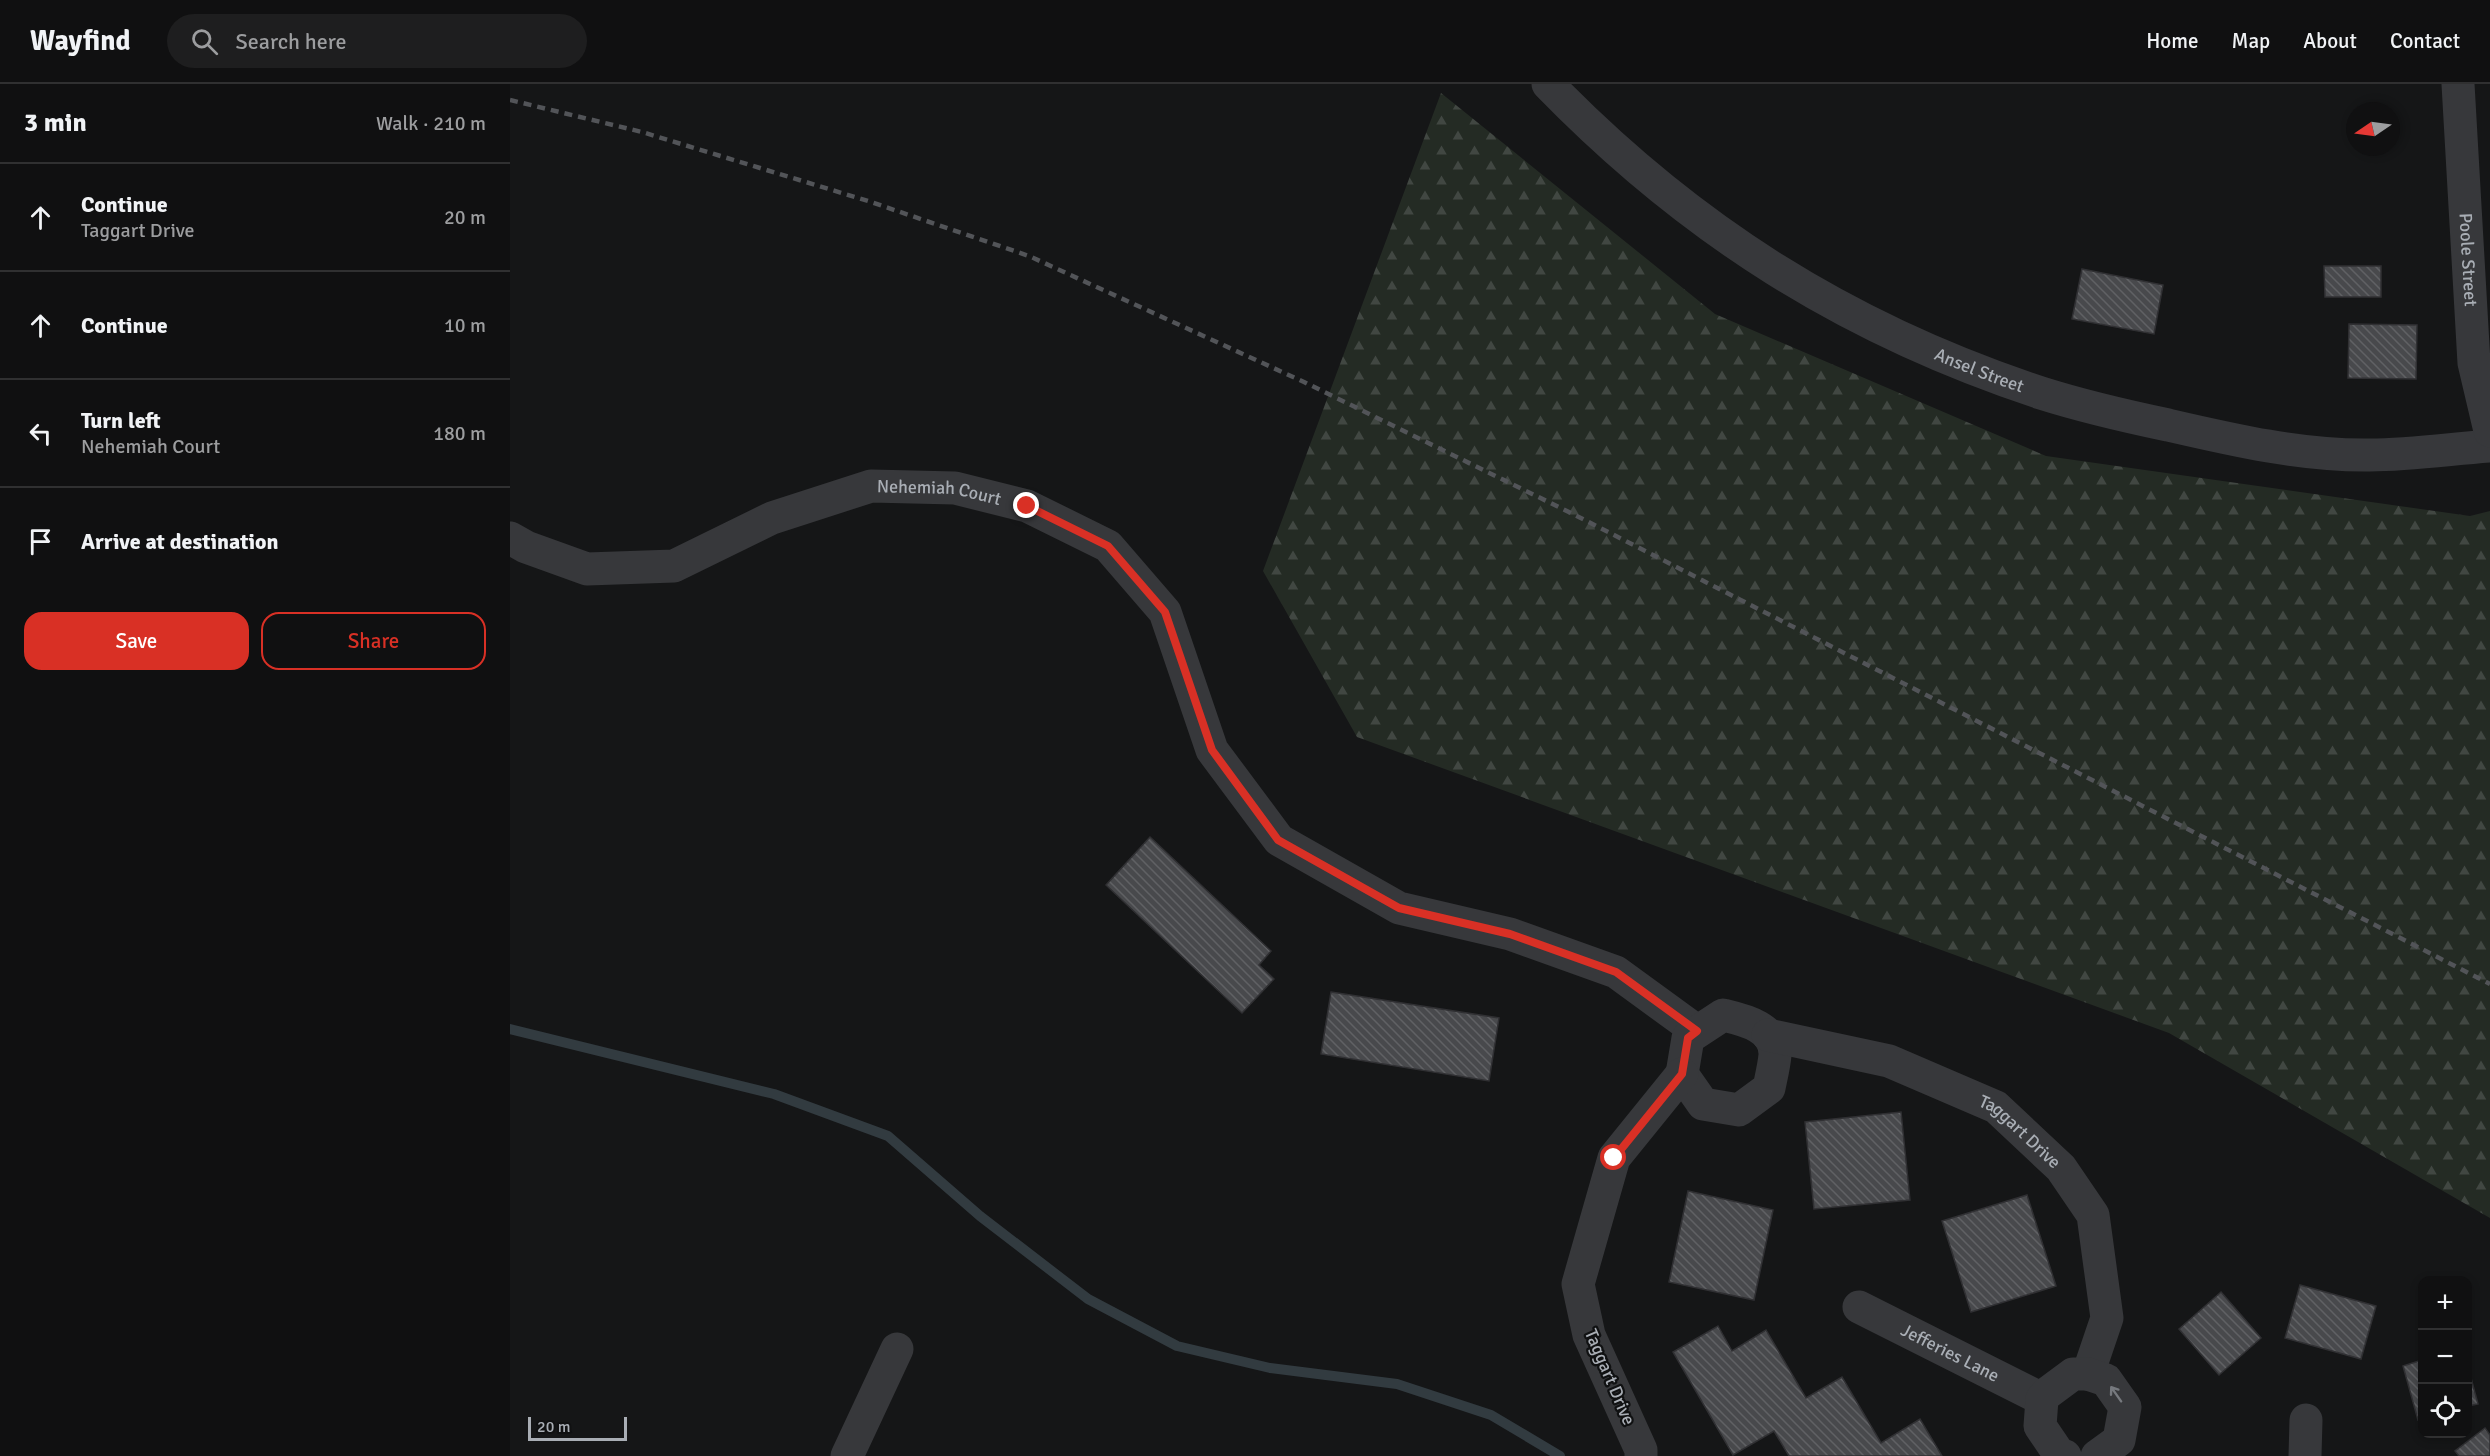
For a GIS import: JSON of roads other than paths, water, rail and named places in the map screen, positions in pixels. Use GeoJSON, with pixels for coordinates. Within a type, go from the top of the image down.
{"type":"FeatureCollection","features":[{"type":"Feature","properties":{"kind":"street","name":"Ansel Street"},"geometry":{"type":"LineString","coordinates":[[1548,84],[1597,135],[1676,202],[1760,262],[1849,314],[1943,357],[2041,393],[2230,439],[2300,450],[2369,455],[2490,446]]}},
{"type":"Feature","properties":{"kind":"street","name":"Poole Street"},"geometry":{"type":"LineString","coordinates":[[2458,84],[2474,363],[2490,431]]}},
{"type":"Feature","properties":{"kind":"street","name":"Nehemiah Court"},"geometry":{"type":"LineString","coordinates":[[510,538],[526,548],[587,569],[675,566],[772,518],[872,486],[955,488],[1027,506],[1108,546],[1165,612],[1212,750],[1278,840],[1399,908],[1510,934],[1616,972],[1697,1031]]}},
{"type":"Feature","properties":{"kind":"street"},"geometry":{"type":"LineString","coordinates":[[1723,1015],[1754,1022],[1768,1035],[1775,1053],[1769,1089],[1739,1110],[1703,1104],[1682,1074],[1688,1038],[1723,1015]]}},
{"type":"Feature","properties":{"kind":"street","name":"Taggart Drive"},"geometry":{"type":"LineString","coordinates":[[1768,1035],[1889,1061],[1996,1107],[2061,1168],[2093,1215],[2108,1318],[2088,1374]]}},
{"type":"Feature","properties":{"kind":"street","name":"Taggart Drive"},"geometry":{"type":"LineString","coordinates":[[1641,1456],[1641,1450],[1589,1335],[1578,1284],[1614,1158],[1682,1074]]}},
{"type":"Feature","properties":{"kind":"street","name":"Jefferies Lane"},"geometry":{"type":"LineString","coordinates":[[1859,1307],[2042,1400]]}},
{"type":"Feature","properties":{"kind":"street"},"geometry":{"type":"LineString","coordinates":[[847,1456],[897,1349]]}},
{"type":"Feature","properties":{"kind":"street"},"geometry":{"type":"LineString","coordinates":[[2065,1456],[2059,1454],[2040,1426],[2042,1400],[2046,1394],[2073,1374],[2088,1374],[2106,1380],[2125,1407],[2119,1440],[2097,1456]]}},
{"type":"Feature","properties":{"kind":"street"},"geometry":{"type":"LineString","coordinates":[[2305,1456],[2306,1420]]}},
{"type":"Feature","properties":{"kind":"waterway"},"geometry":{"type":"LineString","coordinates":[[510,1029],[774,1094],[888,1136],[980,1216],[1088,1299],[1177,1346],[1270,1368],[1397,1384],[1491,1415],[1560,1456]]}},
{"type":"Feature","properties":{"kind":"railway"},"geometry":{"type":"LineString","coordinates":[[510,100],[642,132],[868,201],[1029,256],[1304,382],[1573,514],[2490,984]]}}]}
